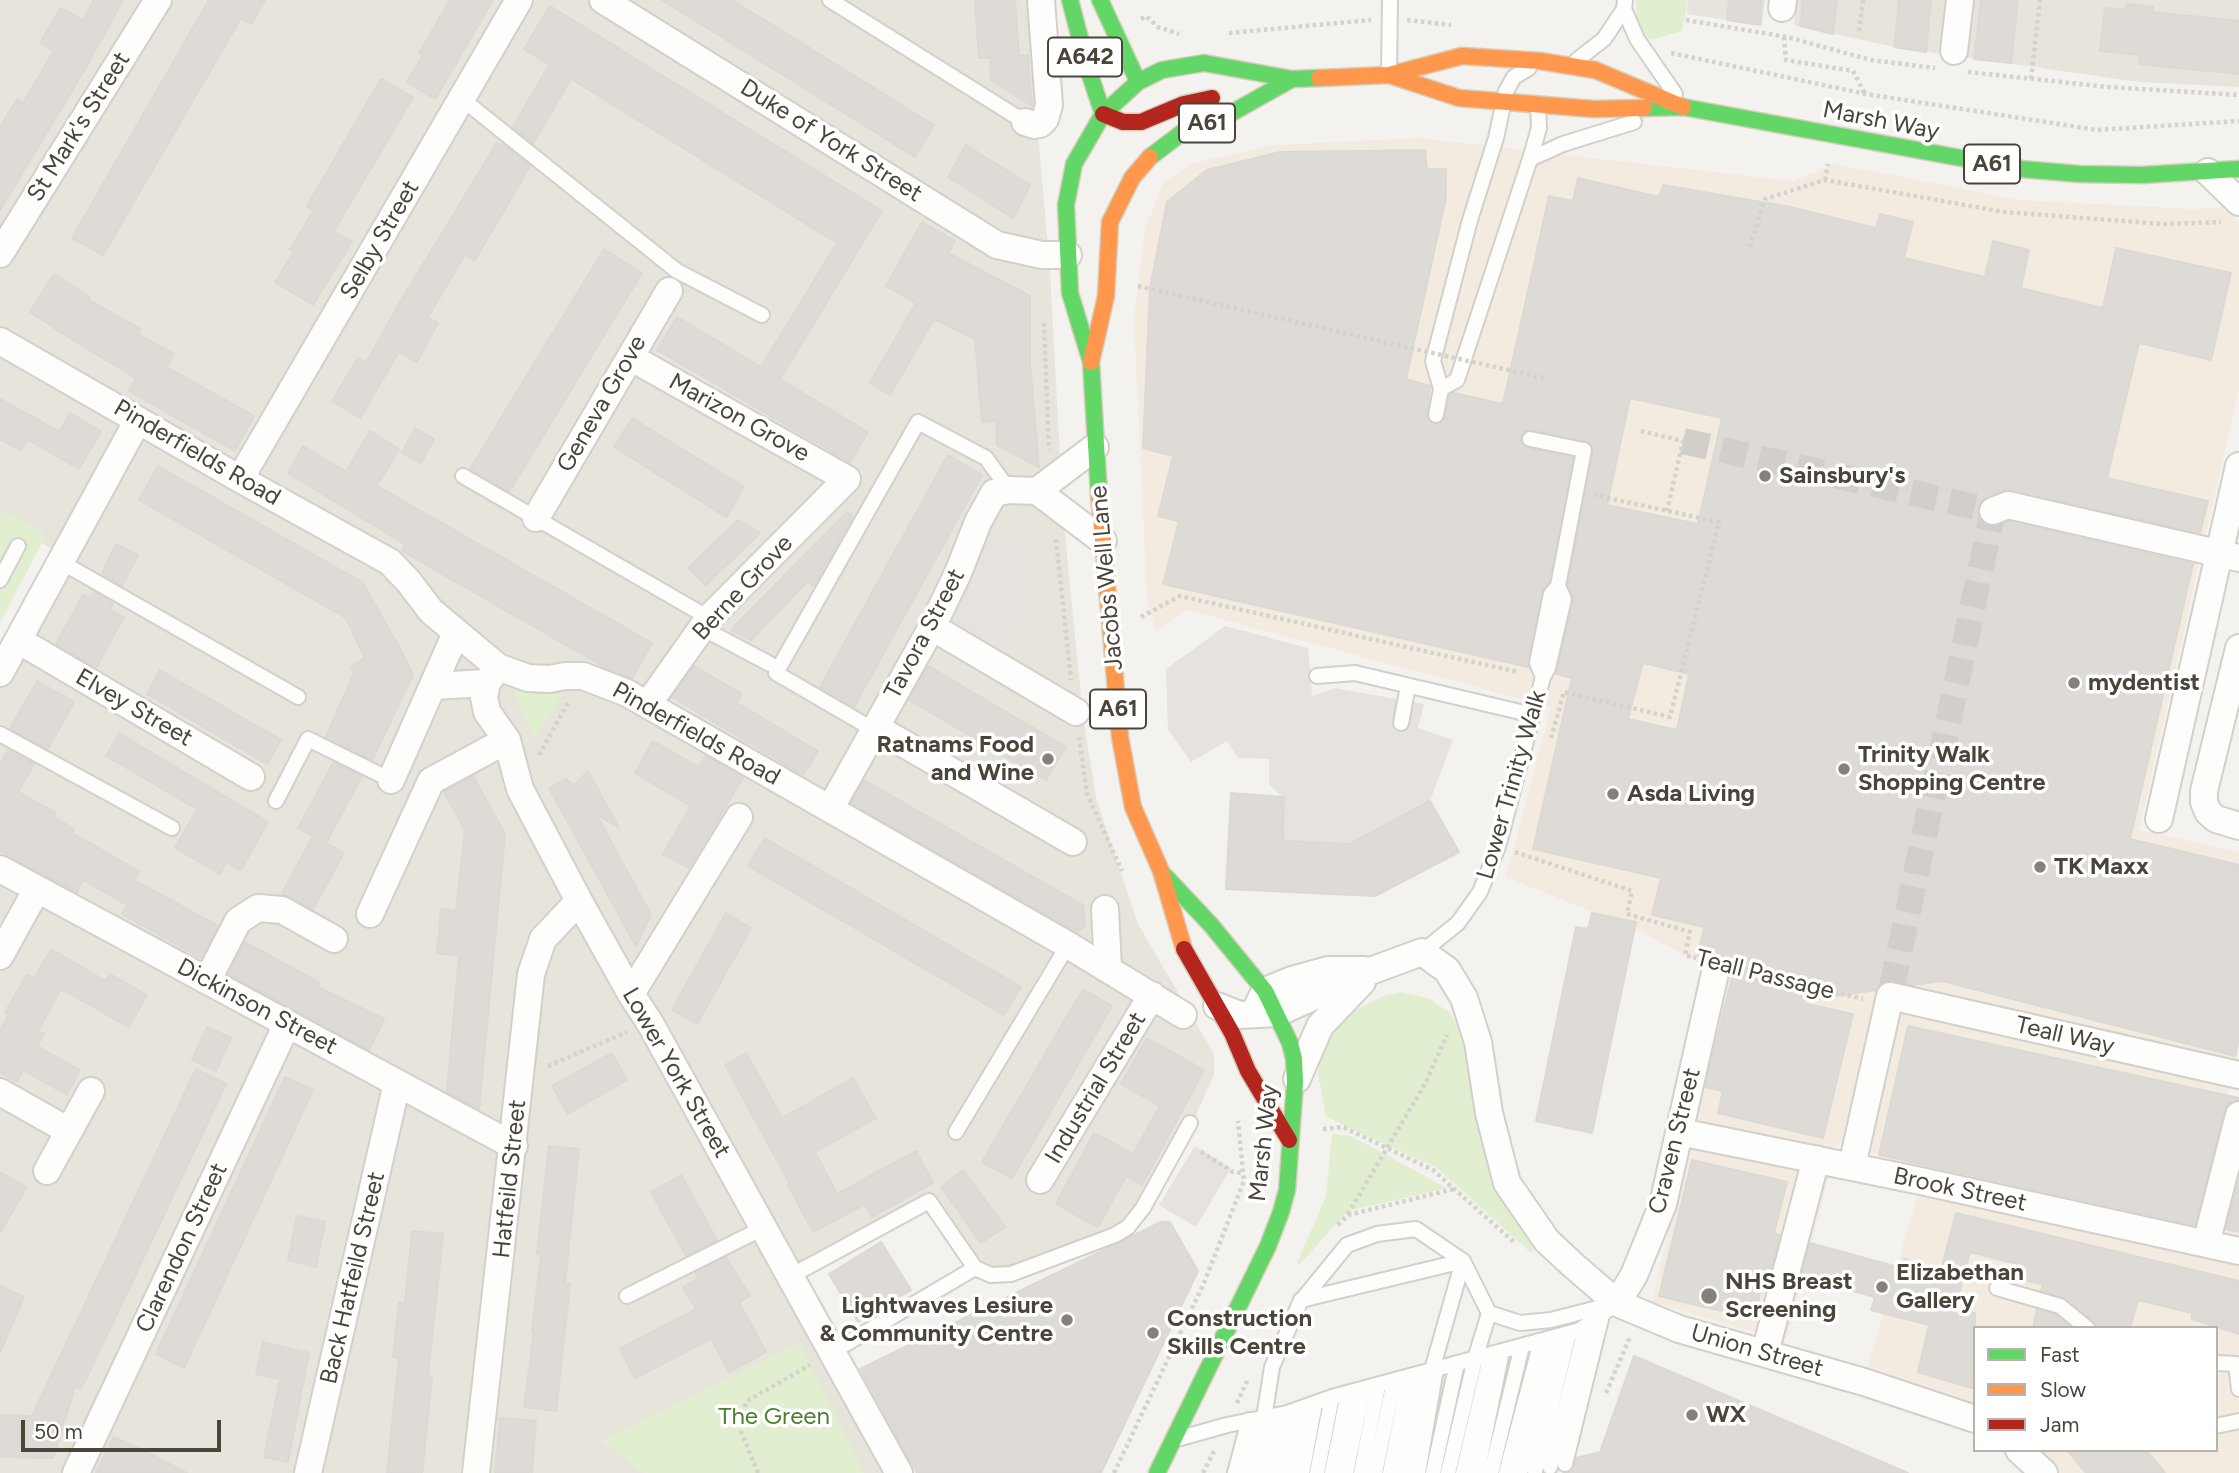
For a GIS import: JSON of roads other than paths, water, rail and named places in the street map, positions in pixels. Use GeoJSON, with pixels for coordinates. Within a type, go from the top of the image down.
{"type":"FeatureCollection","features":[{"type":"Feature","properties":{"kind":"main road","name":"A642"},"geometry":{"type":"LineString","coordinates":[[1070,0],[1103,114]]}},
{"type":"Feature","properties":{"kind":"main road","name":"A642"},"geometry":{"type":"LineString","coordinates":[[1100,0],[1140,115]]}},
{"type":"Feature","properties":{"kind":"main road","name":"Marsh Way"},"geometry":{"type":"LineString","coordinates":[[1140,115],[1162,71],[1204,63],[1292,79],[1389,75],[1462,56],[1540,61],[1595,70],[1683,107]]}},
{"type":"Feature","properties":{"kind":"main road","name":"Marsh Way"},"geometry":{"type":"LineString","coordinates":[[1389,75],[1459,98],[1593,109],[1683,107],[2021,169],[2080,174],[2208,173],[2239,169]]}},
{"type":"Feature","properties":{"kind":"main road"},"geometry":{"type":"LineString","coordinates":[[1103,114],[1122,121],[1292,79]]}},
{"type":"Feature","properties":{"kind":"main road","name":"Marsh Way"},"geometry":{"type":"LineString","coordinates":[[1132,178],[1152,155],[1191,126],[1219,120],[1292,79]]}},
{"type":"Feature","properties":{"kind":"main road","name":"Jacobs Well Lane"},"geometry":{"type":"LineString","coordinates":[[1140,115],[1103,114],[1079,154],[1069,184],[1066,205],[1070,293],[1090,362],[1120,737],[1133,807],[1161,871],[1181,944],[1217,1006],[1248,1071],[1289,1140]]}},
{"type":"Feature","properties":{"kind":"main road"},"geometry":{"type":"LineString","coordinates":[[1132,178],[1140,115]]}},
{"type":"Feature","properties":{"kind":"main road","name":"Jacobs Well Lane"},"geometry":{"type":"LineString","coordinates":[[1090,362],[1107,296],[1110,222],[1132,178]]}},
{"type":"Feature","properties":{"kind":"main road","name":"Jacobs Well Lane"},"geometry":{"type":"LineString","coordinates":[[1161,871],[1211,925],[1290,1043]]}},
{"type":"Feature","properties":{"kind":"main road","name":"Marsh Way"},"geometry":{"type":"LineString","coordinates":[[1157,1473],[1273,1235],[1287,1190],[1295,1083],[1290,1043]]}},
{"type":"Feature","properties":{"kind":"street","name":"St Mark's Street"},"geometry":{"type":"LineString","coordinates":[[0,254],[158,0]]}},
{"type":"Feature","properties":{"kind":"street","name":"Selby Street"},"geometry":{"type":"LineString","coordinates":[[240,479],[519,0]]}},
{"type":"Feature","properties":{"kind":"street","name":"Duke of York Street"},"geometry":{"type":"LineString","coordinates":[[603,0],[997,245],[1042,255],[1068,255]]}},
{"type":"Feature","properties":{"kind":"street"},"geometry":{"type":"LineString","coordinates":[[1954,51],[1960,0]]}},
{"type":"Feature","properties":{"kind":"street"},"geometry":{"type":"LineString","coordinates":[[1035,120],[1049,105],[1041,5]]}},
{"type":"Feature","properties":{"kind":"street"},"geometry":{"type":"LineString","coordinates":[[2208,173],[2233,213]]}},
{"type":"Feature","properties":{"kind":"street","name":"Geneva Grove"},"geometry":{"type":"LineString","coordinates":[[536,517],[669,291]]}},
{"type":"Feature","properties":{"kind":"street","name":"Pinderfields Road"},"geometry":{"type":"LineString","coordinates":[[0,341],[390,562],[410,582],[431,611],[493,675],[549,679],[583,676],[627,693],[1068,945],[1183,1015]]}},
{"type":"Feature","properties":{"kind":"street","name":"Marizon Grove"},"geometry":{"type":"LineString","coordinates":[[630,357],[847,480]]}},
{"type":"Feature","properties":{"kind":"street"},"geometry":{"type":"LineString","coordinates":[[0,673],[138,420]]}},
{"type":"Feature","properties":{"kind":"street"},"geometry":{"type":"LineString","coordinates":[[1037,491],[1095,446]]}},
{"type":"Feature","properties":{"kind":"street"},"geometry":{"type":"LineString","coordinates":[[2159,818],[2229,556],[2239,466]]}},
{"type":"Feature","properties":{"kind":"street","name":"Berne Grove"},"geometry":{"type":"LineString","coordinates":[[648,704],[706,623],[847,480]]}},
{"type":"Feature","properties":{"kind":"street"},"geometry":{"type":"LineString","coordinates":[[1009,490],[1037,491],[1103,541]]}},
{"type":"Feature","properties":{"kind":"street","name":"Tavora Street"},"geometry":{"type":"LineString","coordinates":[[830,809],[932,627],[958,573],[978,522],[994,493],[1009,490]]}},
{"type":"Feature","properties":{"kind":"street"},"geometry":{"type":"LineString","coordinates":[[1993,511],[2008,505],[2229,556]]}},
{"type":"Feature","properties":{"kind":"street"},"geometry":{"type":"LineString","coordinates":[[932,627],[1076,712]]}},
{"type":"Feature","properties":{"kind":"street"},"geometry":{"type":"LineString","coordinates":[[391,780],[456,634]]}},
{"type":"Feature","properties":{"kind":"street","name":"Elvey Street"},"geometry":{"type":"LineString","coordinates":[[18,640],[251,777]]}},
{"type":"Feature","properties":{"kind":"street"},"geometry":{"type":"LineString","coordinates":[[2239,648],[2204,791],[2208,812],[2216,819],[2239,825]]}},
{"type":"Feature","properties":{"kind":"street"},"geometry":{"type":"LineString","coordinates":[[433,686],[493,675]]}},
{"type":"Feature","properties":{"kind":"street","name":"Lower York Street"},"geometry":{"type":"LineString","coordinates":[[493,675],[484,697],[488,712],[506,740],[520,789],[579,901],[650,1023],[899,1473]]}},
{"type":"Feature","properties":{"kind":"street"},"geometry":{"type":"LineString","coordinates":[[875,729],[1073,842]]}},
{"type":"Feature","properties":{"kind":"street"},"geometry":{"type":"LineString","coordinates":[[370,914],[431,781],[506,740]]}},
{"type":"Feature","properties":{"kind":"street"},"geometry":{"type":"LineString","coordinates":[[631,994],[739,817]]}},
{"type":"Feature","properties":{"kind":"street","name":"Dickinson Street"},"geometry":{"type":"LineString","coordinates":[[0,869],[514,1146]]}},
{"type":"Feature","properties":{"kind":"street"},"geometry":{"type":"LineString","coordinates":[[0,956],[37,889]]}},
{"type":"Feature","properties":{"kind":"street","name":"Hatfeild Street"},"geometry":{"type":"LineString","coordinates":[[476,1473],[531,974],[543,939],[579,901]]}},
{"type":"Feature","properties":{"kind":"street"},"geometry":{"type":"LineString","coordinates":[[208,981],[238,920],[258,908],[282,909],[334,939]]}},
{"type":"Feature","properties":{"kind":"street"},"geometry":{"type":"LineString","coordinates":[[1105,909],[1108,969]]}},
{"type":"Feature","properties":{"kind":"street"},"geometry":{"type":"LineString","coordinates":[[1217,1006],[1240,1015],[1422,952]]}},
{"type":"Feature","properties":{"kind":"street","name":"Union Street"},"geometry":{"type":"LineString","coordinates":[[1422,952],[1447,970],[1464,998],[1478,1042],[1489,1113],[1507,1182],[1546,1241],[1620,1310],[1864,1382],[1973,1418]]}},
{"type":"Feature","properties":{"kind":"street","name":"Craven Street"},"geometry":{"type":"LineString","coordinates":[[1620,1310],[1662,1204],[1716,966]]}},
{"type":"Feature","properties":{"kind":"street"},"geometry":{"type":"LineString","coordinates":[[1295,1083],[1320,1026],[1373,970]]}},
{"type":"Feature","properties":{"kind":"street","name":"Industrial Street"},"geometry":{"type":"LineString","coordinates":[[1040,1180],[1152,995]]}},
{"type":"Feature","properties":{"kind":"street","name":"Teall Way"},"geometry":{"type":"LineString","coordinates":[[1852,1166],[1889,1000],[2239,1074]]}},
{"type":"Feature","properties":{"kind":"street"},"geometry":{"type":"LineString","coordinates":[[1245,1061],[1265,1007]]}},
{"type":"Feature","properties":{"kind":"street","name":"Clarendon Street"},"geometry":{"type":"LineString","coordinates":[[76,1473],[287,1024]]}},
{"type":"Feature","properties":{"kind":"street","name":"Back Hatfeild Street"},"geometry":{"type":"LineString","coordinates":[[308,1473],[397,1083]]}},
{"type":"Feature","properties":{"kind":"street"},"geometry":{"type":"LineString","coordinates":[[47,1171],[91,1091]]}},
{"type":"Feature","properties":{"kind":"street"},"geometry":{"type":"LineString","coordinates":[[0,1092],[69,1131]]}},
{"type":"Feature","properties":{"kind":"street"},"geometry":{"type":"LineString","coordinates":[[2206,1244],[2239,1115]]}},
{"type":"Feature","properties":{"kind":"street","name":"Brook Street"},"geometry":{"type":"LineString","coordinates":[[1680,1132],[1852,1166],[2239,1251]]}},
{"type":"Feature","properties":{"kind":"street"},"geometry":{"type":"LineString","coordinates":[[1765,1353],[1816,1159]]}},
{"type":"Feature","properties":{"kind":"street"},"geometry":{"type":"LineString","coordinates":[[2021,1452],[2044,1473]]}},
{"type":"Feature","properties":{"kind":"lane"},"geometry":{"type":"LineString","coordinates":[[830,0],[1035,120]]}},
{"type":"Feature","properties":{"kind":"lane"},"geometry":{"type":"LineString","coordinates":[[1389,75],[1390,0]]}},
{"type":"Feature","properties":{"kind":"lane"},"geometry":{"type":"LineString","coordinates":[[1570,65],[1604,39],[1624,5]]}},
{"type":"Feature","properties":{"kind":"lane"},"geometry":{"type":"LineString","coordinates":[[1530,159],[1563,145],[1683,107],[1642,47],[1624,5]]}},
{"type":"Feature","properties":{"kind":"lane"},"geometry":{"type":"LineString","coordinates":[[1441,389],[1457,380],[1539,128],[1538,105],[1514,77],[1490,57]]}},
{"type":"Feature","properties":{"kind":"lane"},"geometry":{"type":"LineString","coordinates":[[1436,415],[1441,389],[1433,362],[1470,220],[1493,148],[1506,91],[1514,77],[1540,61]]}},
{"type":"Feature","properties":{"kind":"lane"},"geometry":{"type":"LineString","coordinates":[[462,99],[677,271],[762,315]]}},
{"type":"Feature","properties":{"kind":"lane"},"geometry":{"type":"LineString","coordinates":[[875,729],[776,673],[918,422],[986,458],[1009,490]]}},
{"type":"Feature","properties":{"kind":"lane","name":"Lower Trinity Walk"},"geometry":{"type":"LineString","coordinates":[[1422,952],[1458,923],[1480,892],[1498,847],[1543,677],[1537,663],[1551,593],[1558,586],[1584,450],[1530,439]]}},
{"type":"Feature","properties":{"kind":"lane"},"geometry":{"type":"LineString","coordinates":[[463,476],[536,517],[770,664]]}},
{"type":"Feature","properties":{"kind":"lane"},"geometry":{"type":"LineString","coordinates":[[0,580],[18,546]]}},
{"type":"Feature","properties":{"kind":"lane"},"geometry":{"type":"LineString","coordinates":[[61,562],[298,697]]}},
{"type":"Feature","properties":{"kind":"lane"},"geometry":{"type":"LineString","coordinates":[[1317,676],[1355,673],[1533,715]]}},
{"type":"Feature","properties":{"kind":"lane"},"geometry":{"type":"LineString","coordinates":[[1401,723],[1408,686]]}},
{"type":"Feature","properties":{"kind":"lane"},"geometry":{"type":"LineString","coordinates":[[0,734],[172,828]]}},
{"type":"Feature","properties":{"kind":"lane"},"geometry":{"type":"LineString","coordinates":[[276,801],[308,740],[391,780]]}},
{"type":"Feature","properties":{"kind":"lane"},"geometry":{"type":"LineString","coordinates":[[956,1132],[1068,945]]}},
{"type":"Feature","properties":{"kind":"lane"},"geometry":{"type":"LineString","coordinates":[[789,1278],[929,1201],[975,1268],[991,1275],[1011,1274],[1115,1235],[1128,1227],[1143,1208],[1190,1124]]}},
{"type":"Feature","properties":{"kind":"lane"},"geometry":{"type":"LineString","coordinates":[[627,1296],[763,1228]]}},
{"type":"Feature","properties":{"kind":"lane"},"geometry":{"type":"LineString","coordinates":[[1275,1473],[1272,1367],[1301,1300],[1348,1245],[1377,1234],[1416,1229],[1464,1261],[1489,1313],[1475,1359],[1448,1473]]}},
{"type":"Feature","properties":{"kind":"lane"},"geometry":{"type":"LineString","coordinates":[[1301,1300],[1464,1261]]}},
{"type":"Feature","properties":{"kind":"lane"},"geometry":{"type":"LineString","coordinates":[[1390,1473],[1464,1261]]}},
{"type":"Feature","properties":{"kind":"lane"},"geometry":{"type":"LineString","coordinates":[[832,1352],[975,1268]]}},
{"type":"Feature","properties":{"kind":"lane"},"geometry":{"type":"LineString","coordinates":[[1997,1288],[2060,1306],[2085,1326]]}},
{"type":"Feature","properties":{"kind":"lane"},"geometry":{"type":"LineString","coordinates":[[1489,1313],[1520,1323],[1620,1310]]}},
{"type":"Feature","properties":{"kind":"lane"},"geometry":{"type":"LineString","coordinates":[[1172,1441],[1555,1337],[1620,1310]]}},
{"type":"Feature","properties":{"kind":"lane"},"geometry":{"type":"LineString","coordinates":[[1565,1464],[1620,1310]]}},
{"type":"Feature","properties":{"kind":"lane"},"geometry":{"type":"LineString","coordinates":[[1550,1467],[1586,1326]]}},
{"type":"Feature","properties":{"kind":"lane"},"geometry":{"type":"LineString","coordinates":[[1527,1472],[1555,1337]]}},
{"type":"Feature","properties":{"kind":"lane"},"geometry":{"type":"LineString","coordinates":[[1506,1473],[1555,1337]]}},
{"type":"Feature","properties":{"kind":"lane"},"geometry":{"type":"LineString","coordinates":[[1491,1473],[1522,1346]]}},
{"type":"Feature","properties":{"kind":"lane"},"geometry":{"type":"LineString","coordinates":[[1463,1473],[1496,1353]]}},
{"type":"Feature","properties":{"kind":"lane"},"geometry":{"type":"LineString","coordinates":[[1476,1473],[1496,1353]]}},
{"type":"Feature","properties":{"kind":"lane"},"geometry":{"type":"LineString","coordinates":[[1433,1473],[1457,1363]]}},
{"type":"Feature","properties":{"kind":"lane"},"geometry":{"type":"LineString","coordinates":[[2218,1363],[2236,1364],[2239,1389]]}},
{"type":"Feature","properties":{"kind":"lane"},"geometry":{"type":"LineString","coordinates":[[1404,1473],[1425,1372]]}},
{"type":"Feature","properties":{"kind":"lane"},"geometry":{"type":"LineString","coordinates":[[1418,1473],[1425,1372]]}},
{"type":"Feature","properties":{"kind":"lane"},"geometry":{"type":"LineString","coordinates":[[1375,1473],[1394,1381]]}},
{"type":"Feature","properties":{"kind":"lane"},"geometry":{"type":"LineString","coordinates":[[1361,1473],[1378,1386]]}},
{"type":"Feature","properties":{"kind":"lane"},"geometry":{"type":"LineString","coordinates":[[1332,1473],[1356,1391]]}},
{"type":"Feature","properties":{"kind":"lane"},"geometry":{"type":"LineString","coordinates":[[1346,1473],[1356,1391]]}},
{"type":"Feature","properties":{"kind":"lane"},"geometry":{"type":"LineString","coordinates":[[1317,1473],[1332,1397]]}},
{"type":"Feature","properties":{"kind":"lane"},"geometry":{"type":"LineString","coordinates":[[1302,1473],[1315,1404]]}},
{"type":"Feature","properties":{"kind":"lane"},"geometry":{"type":"LineString","coordinates":[[1235,1473],[1275,1415]]}},
{"type":"Feature","properties":{"kind":"lane"},"geometry":{"type":"LineString","coordinates":[[1249,1473],[1275,1415]]}},
{"type":"Feature","properties":{"kind":"lane"},"geometry":{"type":"LineString","coordinates":[[1263,1473],[1275,1415]]}},
{"type":"Feature","properties":{"kind":"lane"},"geometry":{"type":"LineString","coordinates":[[1275,1415],[1288,1473]]}},
{"type":"Feature","properties":{"kind":"lane"},"geometry":{"type":"LineString","coordinates":[[2218,1426],[2239,1422]]}},
{"type":"Feature","properties":{"kind":"tunnel"},"geometry":{"type":"LineString","coordinates":[[1683,441],[1993,511],[1890,996]]}},
{"type":"Feature","properties":{"kind":"place","name":"Sainsbury's"},"geometry":{"type":"Point","coordinates":[1765,476]}},
{"type":"Feature","properties":{"kind":"place","name":"mydentist"},"geometry":{"type":"Point","coordinates":[2074,683]}},
{"type":"Feature","properties":{"kind":"place","name":"Ratnams Food and Wine"},"geometry":{"type":"Point","coordinates":[1048,759]}},
{"type":"Feature","properties":{"kind":"place","name":"Trinity Walk Shopping Centre"},"geometry":{"type":"Point","coordinates":[1844,769]}},
{"type":"Feature","properties":{"kind":"place","name":"Asda Living"},"geometry":{"type":"Point","coordinates":[1613,794]}},
{"type":"Feature","properties":{"kind":"place","name":"TK Maxx"},"geometry":{"type":"Point","coordinates":[2040,867]}},
{"type":"Feature","properties":{"kind":"place","name":"Elizabethan Gallery"},"geometry":{"type":"Point","coordinates":[1882,1287]}},
{"type":"Feature","properties":{"kind":"place","name":"NHS Breast Screening"},"geometry":{"type":"Point","coordinates":[1709,1296]}},
{"type":"Feature","properties":{"kind":"place","name":"Lightwaves Lesiure & Community Centre"},"geometry":{"type":"Point","coordinates":[1067,1320]}},
{"type":"Feature","properties":{"kind":"place","name":"Construction Skills Centre"},"geometry":{"type":"Point","coordinates":[1153,1333]}},
{"type":"Feature","properties":{"kind":"place","name":"WX"},"geometry":{"type":"Point","coordinates":[1692,1415]}},
{"type":"Feature","properties":{"kind":"park label","name":"The Green"},"geometry":{"type":"Point","coordinates":[774,1417]}}]}
